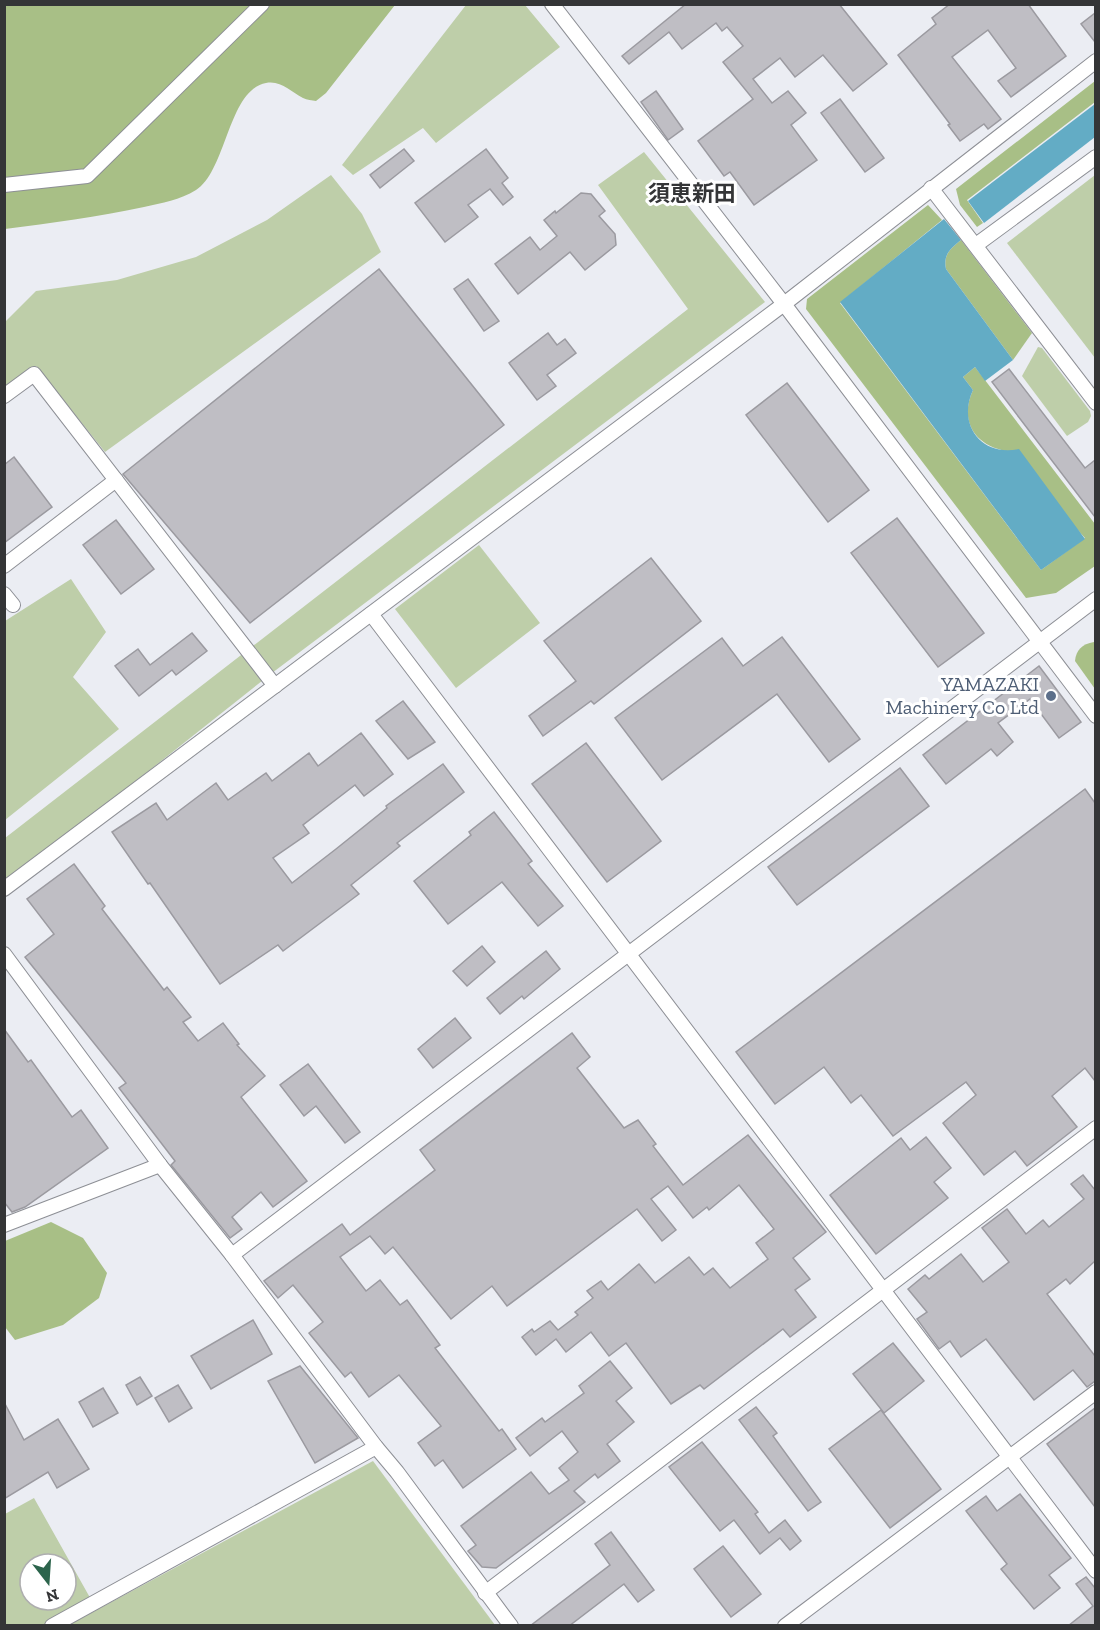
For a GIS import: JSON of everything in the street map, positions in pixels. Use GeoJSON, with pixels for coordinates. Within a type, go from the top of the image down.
{"type":"FeatureCollection","features":[{"type":"Feature","properties":{"kind":"street"},"geometry":{"type":"LineString","coordinates":[[4,185],[87,176],[262,4]]}},
{"type":"Feature","properties":{"kind":"street"},"geometry":{"type":"LineString","coordinates":[[552,4],[784,304],[1095,716]]}},
{"type":"Feature","properties":{"kind":"street"},"geometry":{"type":"LineString","coordinates":[[4,889],[784,304],[1095,61]]}},
{"type":"Feature","properties":{"kind":"street"},"geometry":{"type":"LineString","coordinates":[[972,240],[1095,157]]}},
{"type":"Feature","properties":{"kind":"street"},"geometry":{"type":"LineString","coordinates":[[931,188],[1095,403]]}},
{"type":"Feature","properties":{"kind":"street"},"geometry":{"type":"LineString","coordinates":[[4,396],[34,374],[274,686]]}},
{"type":"Feature","properties":{"kind":"street"},"geometry":{"type":"LineString","coordinates":[[4,566],[116,480]]}},
{"type":"Feature","properties":{"kind":"street"},"geometry":{"type":"LineString","coordinates":[[231,1255],[1095,599]]}},
{"type":"Feature","properties":{"kind":"street"},"geometry":{"type":"LineString","coordinates":[[371,614],[1095,1570]]}},
{"type":"Feature","properties":{"kind":"street"},"geometry":{"type":"LineString","coordinates":[[4,954],[160,1165],[397,1472],[511,1626]]}},
{"type":"Feature","properties":{"kind":"street"},"geometry":{"type":"LineString","coordinates":[[485,1593],[1095,1128]]}},
{"type":"Feature","properties":{"kind":"street"},"geometry":{"type":"LineString","coordinates":[[4,1225],[160,1165]]}},
{"type":"Feature","properties":{"kind":"street"},"geometry":{"type":"LineString","coordinates":[[785,1626],[1095,1392]]}},
{"type":"Feature","properties":{"kind":"street"},"geometry":{"type":"LineString","coordinates":[[52,1626],[376,1447]]}},
{"type":"Feature","properties":{"kind":"green space"},"geometry":{"type":"Polygon","coordinates":[[[4,5],[395,5],[326,93],[316,101],[303,98],[276,83],[266,83],[253,89],[243,100],[235,115],[215,166],[196,190],[171,201],[127,211],[5,229],[4,5]]]}},
{"type":"Feature","properties":{"kind":"green space"},"geometry":{"type":"Polygon","coordinates":[[[466,5],[525,5],[560,47],[436,143],[423,128],[353,175],[342,165],[466,5]]]}},
{"type":"Feature","properties":{"kind":"green space"},"geometry":{"type":"Polygon","coordinates":[[[1095,81],[1095,102],[967,200],[983,223],[977,227],[960,205],[956,189],[1095,81]]]}},
{"type":"Feature","properties":{"kind":"green space"},"geometry":{"type":"Polygon","coordinates":[[[644,152],[765,302],[272,673],[5,885],[5,838],[688,309],[598,185],[644,152]]]}},
{"type":"Feature","properties":{"kind":"green space"},"geometry":{"type":"Polygon","coordinates":[[[331,175],[362,214],[381,252],[105,452],[36,366],[5,388],[4,323],[36,291],[117,280],[196,257],[267,220],[331,175]]]}},
{"type":"Feature","properties":{"kind":"green space"},"geometry":{"type":"Polygon","coordinates":[[[1095,175],[1095,358],[1007,243],[1095,175]]]}},
{"type":"Feature","properties":{"kind":"green space"},"geometry":{"type":"Polygon","coordinates":[[[928,205],[942,220],[840,303],[1041,570],[1085,538],[1006,451],[985,443],[972,430],[968,411],[973,390],[963,377],[975,367],[1095,524],[1095,566],[1056,593],[1026,598],[806,309],[807,299],[928,205]]]}},
{"type":"Feature","properties":{"kind":"green space"},"geometry":{"type":"Polygon","coordinates":[[[961,240],[1032,333],[1013,360],[946,269],[948,253],[961,240]]]}},
{"type":"Feature","properties":{"kind":"green space"},"geometry":{"type":"Polygon","coordinates":[[[1038,347],[1042,348],[1090,411],[1091,416],[1088,422],[1067,436],[1022,376],[1038,347]]]}},
{"type":"Feature","properties":{"kind":"green space"},"geometry":{"type":"Polygon","coordinates":[[[479,545],[540,623],[456,688],[395,609],[479,545]]]}},
{"type":"Feature","properties":{"kind":"green space"},"geometry":{"type":"Polygon","coordinates":[[[71,579],[106,632],[73,677],[119,729],[5,820],[5,621],[71,579]]]}},
{"type":"Feature","properties":{"kind":"green space"},"geometry":{"type":"Polygon","coordinates":[[[1094,642],[1096,644],[1095,689],[1075,661],[1080,648],[1094,642]]]}},
{"type":"Feature","properties":{"kind":"green space"},"geometry":{"type":"Polygon","coordinates":[[[51,1222],[83,1238],[107,1273],[99,1298],[63,1325],[15,1340],[5,1327],[5,1241],[51,1222]]]}},
{"type":"Feature","properties":{"kind":"green space"},"geometry":{"type":"Polygon","coordinates":[[[373,1461],[495,1625],[69,1625],[373,1461]]]}},
{"type":"Feature","properties":{"kind":"green space"},"geometry":{"type":"Polygon","coordinates":[[[34,1498],[64,1552],[18,1552],[18,1612],[76,1612],[52,1625],[5,1626],[5,1514],[34,1498]]]}},
{"type":"Feature","properties":{"kind":"green space"},"geometry":{"type":"Polygon","coordinates":[[[78,1576],[93,1603],[78,1611],[78,1576]]]}},
{"type":"Feature","properties":{"kind":"water"},"geometry":{"type":"Polygon","coordinates":[[[1095,104],[1095,137],[984,223],[968,201],[1095,104]]]}},
{"type":"Feature","properties":{"kind":"water"},"geometry":{"type":"Polygon","coordinates":[[[944,219],[961,240],[948,253],[946,269],[1013,360],[985,381],[975,367],[963,377],[973,390],[968,415],[971,426],[984,443],[994,448],[1019,449],[1085,539],[1041,570],[840,302],[944,219]]]}},
{"type":"Feature","properties":{"kind":"building"},"geometry":{"type":"Polygon","coordinates":[[[686,4],[839,4],[887,64],[853,91],[823,55],[795,77],[780,58],[753,79],[772,103],[788,91],[806,113],[791,125],[817,160],[754,205],[730,172],[724,176],[698,141],[753,99],[723,62],[743,46],[727,27],[722,31],[716,23],[682,49],[669,32],[629,64],[622,56],[686,4]]]}},
{"type":"Feature","properties":{"kind":"building"},"geometry":{"type":"Polygon","coordinates":[[[950,4],[1028,4],[1066,56],[1011,97],[998,81],[1016,68],[988,30],[952,57],[1001,119],[988,129],[984,124],[960,141],[948,125],[950,124],[898,55],[936,24],[932,18],[950,4]]]}},
{"type":"Feature","properties":{"kind":"building"},"geometry":{"type":"Polygon","coordinates":[[[1095,13],[1095,42],[1081,24],[1095,13]]]}},
{"type":"Feature","properties":{"kind":"building"},"geometry":{"type":"Polygon","coordinates":[[[656,91],[683,129],[668,140],[641,102],[656,91]]]}},
{"type":"Feature","properties":{"kind":"building"},"geometry":{"type":"Polygon","coordinates":[[[840,99],[884,158],[865,172],[821,113],[840,99]]]}},
{"type":"Feature","properties":{"kind":"building"},"geometry":{"type":"Polygon","coordinates":[[[404,149],[414,161],[380,188],[370,175],[404,149]]]}},
{"type":"Feature","properties":{"kind":"building"},"geometry":{"type":"Polygon","coordinates":[[[486,149],[508,178],[502,183],[513,197],[503,205],[490,189],[468,205],[478,217],[445,242],[415,203],[486,149]]]}},
{"type":"Feature","properties":{"kind":"building"},"geometry":{"type":"Polygon","coordinates":[[[581,193],[591,194],[605,211],[599,216],[615,234],[616,245],[585,270],[570,252],[518,294],[495,264],[530,237],[540,250],[557,236],[544,220],[581,193]]]}},
{"type":"Feature","properties":{"kind":"building"},"geometry":{"type":"Polygon","coordinates":[[[379,269],[504,425],[250,623],[123,474],[379,269]]]}},
{"type":"Feature","properties":{"kind":"building"},"geometry":{"type":"Polygon","coordinates":[[[468,279],[499,321],[484,331],[454,289],[468,279]]]}},
{"type":"Feature","properties":{"kind":"building"},"geometry":{"type":"Polygon","coordinates":[[[548,333],[557,345],[565,339],[576,353],[547,375],[556,386],[537,400],[509,363],[548,333]]]}},
{"type":"Feature","properties":{"kind":"building"},"geometry":{"type":"Polygon","coordinates":[[[1009,369],[1085,468],[1095,460],[1095,517],[992,382],[1009,369]]]}},
{"type":"Feature","properties":{"kind":"building"},"geometry":{"type":"Polygon","coordinates":[[[787,383],[869,490],[828,522],[746,415],[787,383]]]}},
{"type":"Feature","properties":{"kind":"building"},"geometry":{"type":"Polygon","coordinates":[[[14,457],[52,507],[4,543],[4,465],[14,457]]]}},
{"type":"Feature","properties":{"kind":"building"},"geometry":{"type":"Polygon","coordinates":[[[897,518],[984,633],[938,667],[851,553],[897,518]]]}},
{"type":"Feature","properties":{"kind":"building"},"geometry":{"type":"Polygon","coordinates":[[[116,520],[154,569],[121,594],[83,545],[116,520]]]}},
{"type":"Feature","properties":{"kind":"building"},"geometry":{"type":"Polygon","coordinates":[[[651,558],[701,621],[594,704],[591,701],[543,736],[529,716],[576,681],[544,641],[651,558]]]}},
{"type":"Feature","properties":{"kind":"building"},"geometry":{"type":"Polygon","coordinates":[[[192,633],[207,651],[176,675],[172,670],[139,696],[115,666],[138,649],[150,665],[192,633]]]}},
{"type":"Feature","properties":{"kind":"building"},"geometry":{"type":"Polygon","coordinates":[[[782,637],[860,739],[829,762],[777,694],[662,780],[615,718],[722,638],[743,666],[782,637]]]}},
{"type":"Feature","properties":{"kind":"building"},"geometry":{"type":"Polygon","coordinates":[[[1039,666],[1081,722],[1059,738],[1030,699],[998,723],[1013,742],[997,756],[991,749],[946,784],[923,755],[1039,666]]]}},
{"type":"Feature","properties":{"kind":"building"},"geometry":{"type":"Polygon","coordinates":[[[403,701],[435,742],[408,759],[376,721],[403,701]]]}},
{"type":"Feature","properties":{"kind":"building"},"geometry":{"type":"Polygon","coordinates":[[[361,733],[393,774],[364,796],[355,785],[303,825],[309,833],[273,858],[292,883],[387,808],[386,806],[443,764],[464,792],[397,843],[400,846],[351,885],[359,894],[283,951],[278,945],[220,984],[112,832],[156,803],[167,820],[216,783],[228,800],[266,773],[272,781],[309,753],[318,766],[361,733]]]}},
{"type":"Feature","properties":{"kind":"building"},"geometry":{"type":"Polygon","coordinates":[[[586,743],[661,841],[607,882],[532,784],[586,743]]]}},
{"type":"Feature","properties":{"kind":"building"},"geometry":{"type":"Polygon","coordinates":[[[900,768],[929,806],[797,905],[768,867],[900,768]]]}},
{"type":"Feature","properties":{"kind":"building"},"geometry":{"type":"Polygon","coordinates":[[[1085,789],[1095,803],[1095,1081],[1085,1068],[1052,1096],[1077,1127],[1027,1166],[1015,1151],[984,1175],[943,1123],[976,1095],[966,1082],[893,1136],[861,1095],[851,1103],[824,1067],[775,1104],[736,1052],[1085,789]]]}},
{"type":"Feature","properties":{"kind":"building"},"geometry":{"type":"Polygon","coordinates":[[[494,812],[532,861],[528,864],[563,906],[538,926],[502,882],[448,924],[414,881],[471,835],[469,832],[494,812]]]}},
{"type":"Feature","properties":{"kind":"building"},"geometry":{"type":"Polygon","coordinates":[[[74,864],[105,906],[102,909],[164,990],[167,987],[191,1017],[183,1022],[198,1041],[223,1023],[239,1044],[237,1045],[265,1076],[241,1097],[307,1181],[273,1207],[261,1192],[232,1217],[242,1229],[230,1238],[171,1165],[175,1161],[119,1088],[126,1083],[25,957],[54,934],[27,899],[74,864]]]}},
{"type":"Feature","properties":{"kind":"building"},"geometry":{"type":"Polygon","coordinates":[[[482,946],[495,962],[467,986],[453,971],[482,946]]]}},
{"type":"Feature","properties":{"kind":"building"},"geometry":{"type":"Polygon","coordinates":[[[546,951],[560,969],[524,999],[522,996],[500,1014],[487,998],[546,951]]]}},
{"type":"Feature","properties":{"kind":"building"},"geometry":{"type":"Polygon","coordinates":[[[455,1018],[471,1038],[433,1068],[418,1049],[455,1018]]]}},
{"type":"Feature","properties":{"kind":"building"},"geometry":{"type":"Polygon","coordinates":[[[4,1029],[28,1062],[31,1060],[72,1117],[81,1110],[108,1148],[25,1207],[12,1212],[4,1202],[4,1029]]]}},
{"type":"Feature","properties":{"kind":"building"},"geometry":{"type":"Polygon","coordinates":[[[572,1033],[590,1057],[577,1068],[624,1128],[638,1120],[656,1144],[653,1146],[683,1185],[748,1135],[826,1232],[793,1258],[810,1279],[795,1290],[816,1317],[790,1337],[783,1329],[704,1389],[700,1385],[671,1404],[626,1343],[609,1356],[591,1332],[566,1352],[556,1339],[536,1355],[522,1337],[532,1329],[534,1332],[550,1321],[558,1330],[578,1315],[575,1312],[593,1298],[587,1291],[601,1281],[608,1290],[639,1264],[655,1283],[689,1257],[704,1275],[713,1268],[730,1288],[768,1259],[756,1243],[774,1229],[739,1185],[709,1210],[707,1207],[693,1218],[668,1186],[651,1199],[676,1230],[662,1241],[637,1209],[507,1306],[492,1286],[451,1319],[393,1247],[385,1254],[370,1236],[340,1257],[366,1291],[380,1280],[400,1305],[407,1300],[440,1345],[435,1348],[499,1431],[502,1429],[516,1449],[463,1488],[443,1460],[435,1466],[418,1443],[441,1426],[399,1375],[369,1397],[351,1372],[345,1377],[309,1333],[323,1322],[293,1285],[278,1298],[264,1281],[342,1224],[350,1235],[435,1170],[420,1150],[572,1033]]]}},
{"type":"Feature","properties":{"kind":"building"},"geometry":{"type":"Polygon","coordinates":[[[308,1064],[360,1132],[345,1143],[316,1106],[304,1116],[280,1085],[308,1064]]]}},
{"type":"Feature","properties":{"kind":"building"},"geometry":{"type":"Polygon","coordinates":[[[926,1137],[951,1168],[934,1182],[948,1198],[876,1254],[830,1195],[901,1138],[910,1150],[926,1137]]]}},
{"type":"Feature","properties":{"kind":"building"},"geometry":{"type":"Polygon","coordinates":[[[1083,1175],[1095,1190],[1095,1261],[1070,1284],[1066,1279],[1047,1294],[1095,1356],[1095,1381],[1087,1387],[1073,1370],[1034,1400],[986,1339],[961,1357],[950,1341],[939,1349],[917,1319],[927,1312],[908,1289],[925,1275],[929,1279],[961,1254],[983,1282],[1009,1262],[982,1228],[1007,1209],[1026,1234],[1043,1220],[1049,1227],[1084,1199],[1071,1184],[1083,1175]]]}},
{"type":"Feature","properties":{"kind":"building"},"geometry":{"type":"Polygon","coordinates":[[[253,1320],[272,1354],[211,1389],[191,1356],[253,1320]]]}},
{"type":"Feature","properties":{"kind":"building"},"geometry":{"type":"Polygon","coordinates":[[[893,1343],[924,1381],[884,1413],[853,1374],[893,1343]]]}},
{"type":"Feature","properties":{"kind":"building"},"geometry":{"type":"Polygon","coordinates":[[[610,1361],[632,1388],[616,1401],[634,1422],[607,1444],[620,1461],[598,1478],[595,1474],[574,1491],[585,1502],[496,1568],[482,1567],[468,1551],[476,1545],[461,1526],[531,1472],[549,1494],[569,1480],[559,1468],[578,1452],[562,1431],[530,1456],[516,1438],[542,1418],[545,1422],[584,1393],[579,1386],[610,1361]]]}},
{"type":"Feature","properties":{"kind":"building"},"geometry":{"type":"Polygon","coordinates":[[[300,1366],[358,1438],[315,1463],[268,1381],[300,1366]]]}},
{"type":"Feature","properties":{"kind":"building"},"geometry":{"type":"Polygon","coordinates":[[[140,1377],[152,1396],[137,1405],[126,1385],[140,1377]]]}},
{"type":"Feature","properties":{"kind":"building"},"geometry":{"type":"Polygon","coordinates":[[[178,1385],[192,1408],[169,1422],[155,1398],[178,1385]]]}},
{"type":"Feature","properties":{"kind":"building"},"geometry":{"type":"Polygon","coordinates":[[[103,1388],[118,1413],[93,1427],[79,1402],[103,1388]]]}},
{"type":"Feature","properties":{"kind":"building"},"geometry":{"type":"Polygon","coordinates":[[[4,1402],[24,1440],[58,1419],[89,1469],[57,1488],[48,1472],[4,1499],[4,1402]]]}},
{"type":"Feature","properties":{"kind":"building"},"geometry":{"type":"Polygon","coordinates":[[[756,1407],[777,1433],[773,1436],[821,1502],[808,1511],[739,1420],[756,1407]]]}},
{"type":"Feature","properties":{"kind":"building"},"geometry":{"type":"Polygon","coordinates":[[[1095,1408],[1095,1507],[1047,1444],[1095,1408]]]}},
{"type":"Feature","properties":{"kind":"building"},"geometry":{"type":"Polygon","coordinates":[[[881,1410],[941,1489],[890,1528],[829,1449],[881,1410]]]}},
{"type":"Feature","properties":{"kind":"building"},"geometry":{"type":"Polygon","coordinates":[[[702,1442],[758,1512],[755,1514],[769,1533],[785,1520],[801,1541],[790,1550],[780,1538],[760,1554],[734,1520],[720,1531],[669,1467],[702,1442]]]}},
{"type":"Feature","properties":{"kind":"building"},"geometry":{"type":"Polygon","coordinates":[[[1020,1494],[1071,1558],[1049,1575],[1060,1588],[1034,1609],[1001,1569],[1007,1564],[966,1511],[986,1496],[997,1511],[1020,1494]]]}},
{"type":"Feature","properties":{"kind":"building"},"geometry":{"type":"Polygon","coordinates":[[[611,1532],[654,1590],[638,1602],[624,1584],[569,1626],[530,1626],[610,1565],[595,1544],[611,1532]]]}},
{"type":"Feature","properties":{"kind":"building"},"geometry":{"type":"Polygon","coordinates":[[[723,1546],[761,1594],[731,1617],[694,1569],[723,1546]]]}},
{"type":"Feature","properties":{"kind":"building"},"geometry":{"type":"Polygon","coordinates":[[[1086,1577],[1095,1588],[1095,1626],[1068,1626],[1093,1606],[1076,1584],[1086,1577]]]}},
{"type":"Feature","properties":{"kind":"place","name":"YAMAZAKI Machinery Co Ltd"},"geometry":{"type":"Point","coordinates":[1051,696]}},
{"type":"Feature","properties":{"kind":"district","name":"須恵新田"},"geometry":{"type":"Point","coordinates":[692,193]}}]}
